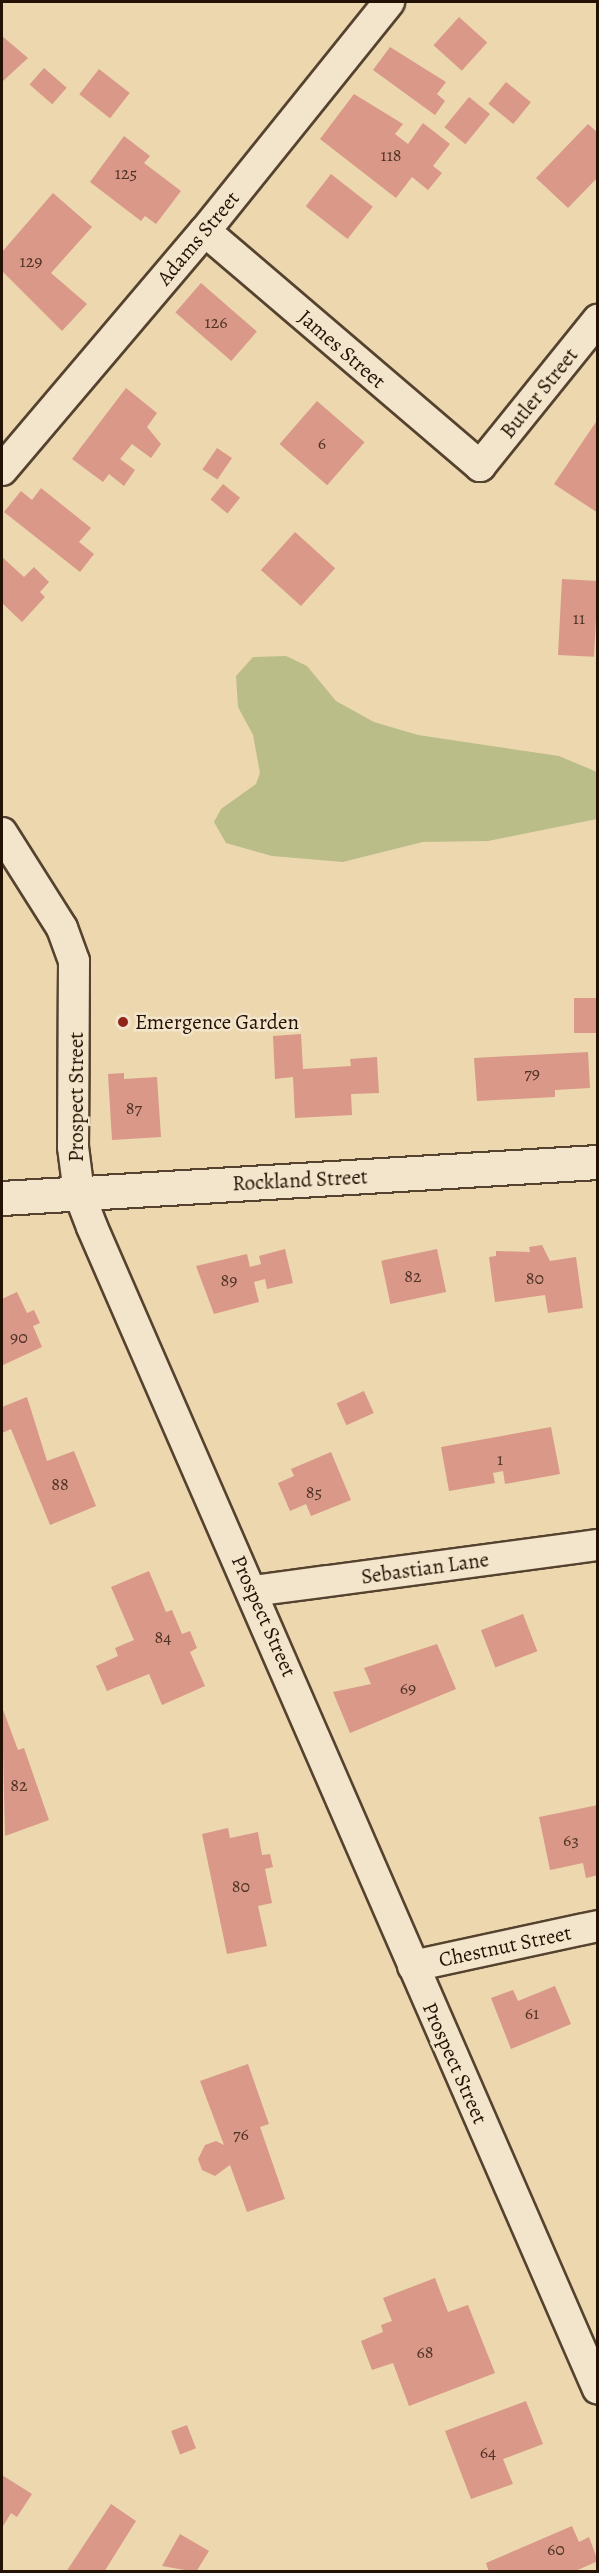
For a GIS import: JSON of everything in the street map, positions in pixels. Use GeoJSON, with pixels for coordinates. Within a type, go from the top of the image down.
{"type":"FeatureCollection","features":[{"type":"Feature","properties":{"kind":"street","name":"Adams Street"},"geometry":{"type":"LineString","coordinates":[[2,470],[205,231],[389,2]]}},
{"type":"Feature","properties":{"kind":"street","name":"James Street"},"geometry":{"type":"LineString","coordinates":[[205,231],[480,466]]}},
{"type":"Feature","properties":{"kind":"street","name":"Butler Street"},"geometry":{"type":"LineString","coordinates":[[480,466],[597,320]]}},
{"type":"Feature","properties":{"kind":"street","name":"Prospect Street"},"geometry":{"type":"LineString","coordinates":[[2,833],[62,928],[74,962],[73,1147],[79,1193],[253,1591],[413,1966],[587,2339],[597,2389]]}},
{"type":"Feature","properties":{"kind":"street","name":"Rockland Street"},"geometry":{"type":"LineString","coordinates":[[2,1198],[597,1162]]}},
{"type":"Feature","properties":{"kind":"street","name":"Sebastian Lane"},"geometry":{"type":"LineString","coordinates":[[253,1591],[597,1545]]}},
{"type":"Feature","properties":{"kind":"street","name":"Chestnut Street"},"geometry":{"type":"LineString","coordinates":[[413,1966],[597,1926]]}},
{"type":"Feature","properties":{"kind":"green space"},"geometry":{"type":"Polygon","coordinates":[[[286,656],[307,666],[336,701],[374,722],[418,735],[559,756],[597,772],[597,819],[488,841],[423,842],[343,862],[272,856],[226,843],[214,822],[221,809],[256,784],[260,773],[253,735],[238,707],[236,676],[253,657],[286,656]]]}},
{"type":"Feature","properties":{"kind":"building"},"geometry":{"type":"Polygon","coordinates":[[[459,17],[487,42],[462,71],[434,45],[459,17]]]}},
{"type":"Feature","properties":{"kind":"building"},"geometry":{"type":"Polygon","coordinates":[[[2,36],[28,58],[3,81],[2,79],[2,36]]]}},
{"type":"Feature","properties":{"kind":"building"},"geometry":{"type":"Polygon","coordinates":[[[390,47],[446,82],[437,94],[445,101],[435,115],[373,70],[390,47]]]}},
{"type":"Feature","properties":{"kind":"building"},"geometry":{"type":"Polygon","coordinates":[[[44,68],[67,88],[52,104],[30,85],[44,68]]]}},
{"type":"Feature","properties":{"kind":"building"},"geometry":{"type":"Polygon","coordinates":[[[99,69],[130,93],[110,118],[79,94],[99,69]]]}},
{"type":"Feature","properties":{"kind":"building"},"geometry":{"type":"Polygon","coordinates":[[[506,82],[531,102],[513,124],[488,104],[506,82]]]}},
{"type":"Feature","properties":{"kind":"building"},"geometry":{"type":"Polygon","coordinates":[[[354,94],[403,124],[395,134],[408,144],[423,123],[450,144],[433,166],[442,173],[428,190],[412,177],[396,198],[320,139],[354,94]]]}},
{"type":"Feature","properties":{"kind":"building"},"geometry":{"type":"Polygon","coordinates":[[[469,97],[490,114],[465,144],[444,127],[469,97]]]}},
{"type":"Feature","properties":{"kind":"building"},"geometry":{"type":"Polygon","coordinates":[[[588,124],[598,133],[598,177],[568,208],[536,178],[588,124]]]}},
{"type":"Feature","properties":{"kind":"building"},"geometry":{"type":"Polygon","coordinates":[[[124,136],[150,156],[144,163],[181,191],[156,224],[145,216],[141,221],[90,182],[124,136]]]}},
{"type":"Feature","properties":{"kind":"building"},"geometry":{"type":"Polygon","coordinates":[[[331,174],[373,207],[348,239],[306,206],[331,174]]]}},
{"type":"Feature","properties":{"kind":"building"},"geometry":{"type":"Polygon","coordinates":[[[53,193],[92,227],[51,273],[87,304],[62,331],[2,271],[2,252],[53,193]]]}},
{"type":"Feature","properties":{"kind":"building"},"geometry":{"type":"Polygon","coordinates":[[[201,283],[257,332],[231,361],[175,312],[201,283]]]}},
{"type":"Feature","properties":{"kind":"building"},"geometry":{"type":"Polygon","coordinates":[[[126,388],[157,413],[147,427],[161,444],[151,458],[132,444],[120,459],[135,470],[124,486],[109,474],[103,482],[72,459],[126,388]]]}},
{"type":"Feature","properties":{"kind":"building"},"geometry":{"type":"Polygon","coordinates":[[[317,401],[365,442],[327,485],[280,444],[317,401]]]}},
{"type":"Feature","properties":{"kind":"building"},"geometry":{"type":"Polygon","coordinates":[[[598,419],[598,513],[554,484],[598,419]]]}},
{"type":"Feature","properties":{"kind":"building"},"geometry":{"type":"Polygon","coordinates":[[[217,448],[232,458],[217,480],[202,470],[217,448]]]}},
{"type":"Feature","properties":{"kind":"building"},"geometry":{"type":"Polygon","coordinates":[[[223,484],[240,498],[228,513],[210,500],[223,484]]]}},
{"type":"Feature","properties":{"kind":"building"},"geometry":{"type":"Polygon","coordinates":[[[41,488],[91,528],[79,542],[94,554],[80,572],[4,512],[21,491],[32,500],[41,488]]]}},
{"type":"Feature","properties":{"kind":"building"},"geometry":{"type":"Polygon","coordinates":[[[295,532],[335,568],[301,606],[261,570],[295,532]]]}},
{"type":"Feature","properties":{"kind":"building"},"geometry":{"type":"Polygon","coordinates":[[[2,557],[24,577],[34,567],[49,582],[40,592],[45,597],[22,622],[2,603],[2,557]]]}},
{"type":"Feature","properties":{"kind":"building"},"geometry":{"type":"Polygon","coordinates":[[[562,579],[598,581],[594,657],[558,655],[562,579]]]}},
{"type":"Feature","properties":{"kind":"building"},"geometry":{"type":"Polygon","coordinates":[[[574,998],[598,998],[598,1033],[574,1033],[574,998]]]}},
{"type":"Feature","properties":{"kind":"building"},"geometry":{"type":"Polygon","coordinates":[[[301,1034],[303,1069],[351,1066],[350,1059],[377,1057],[379,1093],[351,1094],[352,1115],[295,1118],[293,1077],[275,1079],[273,1036],[301,1034]]]}},
{"type":"Feature","properties":{"kind":"building"},"geometry":{"type":"Polygon","coordinates":[[[588,1052],[590,1088],[555,1090],[555,1097],[477,1101],[474,1058],[588,1052]]]}},
{"type":"Feature","properties":{"kind":"building"},"geometry":{"type":"Polygon","coordinates":[[[124,1073],[124,1079],[157,1077],[161,1137],[112,1140],[108,1074],[124,1073]]]}},
{"type":"Feature","properties":{"kind":"building"},"geometry":{"type":"Polygon","coordinates":[[[542,1245],[550,1261],[576,1257],[583,1308],[548,1313],[545,1295],[495,1302],[489,1257],[496,1256],[496,1251],[530,1252],[529,1247],[542,1245]]]}},
{"type":"Feature","properties":{"kind":"building"},"geometry":{"type":"Polygon","coordinates":[[[285,1249],[293,1283],[267,1289],[265,1279],[254,1282],[259,1302],[214,1314],[196,1266],[247,1254],[250,1267],[261,1264],[259,1256],[285,1249]]]}},
{"type":"Feature","properties":{"kind":"building"},"geometry":{"type":"Polygon","coordinates":[[[437,1249],[446,1292],[390,1304],[381,1261],[437,1249]]]}},
{"type":"Feature","properties":{"kind":"building"},"geometry":{"type":"Polygon","coordinates":[[[17,1292],[27,1313],[34,1310],[40,1323],[33,1326],[42,1347],[3,1365],[2,1299],[17,1292]]]}},
{"type":"Feature","properties":{"kind":"building"},"geometry":{"type":"Polygon","coordinates":[[[364,1391],[374,1413],[346,1425],[337,1403],[364,1391]]]}},
{"type":"Feature","properties":{"kind":"building"},"geometry":{"type":"Polygon","coordinates":[[[27,1397],[47,1461],[74,1451],[96,1506],[50,1525],[11,1429],[2,1433],[2,1407],[27,1397]]]}},
{"type":"Feature","properties":{"kind":"building"},"geometry":{"type":"Polygon","coordinates":[[[551,1427],[560,1474],[505,1484],[503,1471],[493,1473],[495,1483],[449,1491],[441,1447],[551,1427]]]}},
{"type":"Feature","properties":{"kind":"building"},"geometry":{"type":"Polygon","coordinates":[[[331,1452],[351,1500],[311,1516],[306,1504],[290,1511],[278,1483],[294,1476],[291,1469],[331,1452]]]}},
{"type":"Feature","properties":{"kind":"building"},"geometry":{"type":"Polygon","coordinates":[[[149,1571],[166,1612],[172,1610],[182,1634],[190,1631],[197,1648],[190,1652],[205,1686],[162,1705],[149,1674],[107,1691],[96,1666],[118,1656],[115,1648],[134,1640],[111,1587],[149,1571]]]}},
{"type":"Feature","properties":{"kind":"building"},"geometry":{"type":"Polygon","coordinates":[[[523,1614],[537,1651],[495,1667],[481,1630],[523,1614]]]}},
{"type":"Feature","properties":{"kind":"building"},"geometry":{"type":"Polygon","coordinates":[[[437,1644],[456,1689],[350,1733],[333,1692],[371,1684],[364,1668],[437,1644]]]}},
{"type":"Feature","properties":{"kind":"building"},"geometry":{"type":"Polygon","coordinates":[[[2,1707],[18,1750],[24,1748],[49,1820],[5,1836],[2,1707]]]}},
{"type":"Feature","properties":{"kind":"building"},"geometry":{"type":"Polygon","coordinates":[[[598,1805],[598,1875],[586,1878],[583,1863],[550,1870],[539,1817],[598,1805]]]}},
{"type":"Feature","properties":{"kind":"building"},"geometry":{"type":"Polygon","coordinates":[[[228,1828],[230,1838],[258,1832],[262,1855],[270,1854],[273,1867],[265,1869],[272,1903],[258,1906],[267,1946],[227,1954],[202,1834],[228,1828]]]}},
{"type":"Feature","properties":{"kind":"building"},"geometry":{"type":"Polygon","coordinates":[[[555,1986],[571,2024],[511,2049],[491,1998],[513,1990],[518,2001],[555,1986]]]}},
{"type":"Feature","properties":{"kind":"building"},"geometry":{"type":"Polygon","coordinates":[[[248,2064],[269,2124],[260,2127],[285,2199],[247,2212],[230,2165],[215,2176],[202,2170],[198,2159],[205,2145],[216,2141],[224,2145],[200,2081],[248,2064]]]}},
{"type":"Feature","properties":{"kind":"building"},"geometry":{"type":"Polygon","coordinates":[[[435,2278],[448,2312],[468,2305],[495,2373],[409,2406],[393,2363],[372,2370],[361,2341],[383,2332],[381,2325],[392,2321],[383,2298],[435,2278]]]}},
{"type":"Feature","properties":{"kind":"building"},"geometry":{"type":"Polygon","coordinates":[[[526,2401],[543,2444],[503,2459],[513,2484],[471,2499],[445,2431],[526,2401]]]}},
{"type":"Feature","properties":{"kind":"building"},"geometry":{"type":"Polygon","coordinates":[[[187,2425],[196,2448],[180,2454],[171,2431],[187,2425]]]}},
{"type":"Feature","properties":{"kind":"building"},"geometry":{"type":"Polygon","coordinates":[[[2,2475],[32,2494],[17,2517],[11,2513],[2,2528],[2,2475]]]}},
{"type":"Feature","properties":{"kind":"building"},"geometry":{"type":"Polygon","coordinates":[[[111,2504],[136,2521],[104,2572],[66,2572],[111,2504]]]}},
{"type":"Feature","properties":{"kind":"building"},"geometry":{"type":"Polygon","coordinates":[[[572,2526],[579,2542],[589,2537],[598,2561],[573,2572],[489,2572],[486,2563],[572,2526]]]}},
{"type":"Feature","properties":{"kind":"building"},"geometry":{"type":"Polygon","coordinates":[[[180,2534],[209,2551],[196,2572],[162,2566],[180,2534]]]}},
{"type":"Feature","properties":{"kind":"place","name":"Emergence Garden"},"geometry":{"type":"Point","coordinates":[123,1022]}}]}
